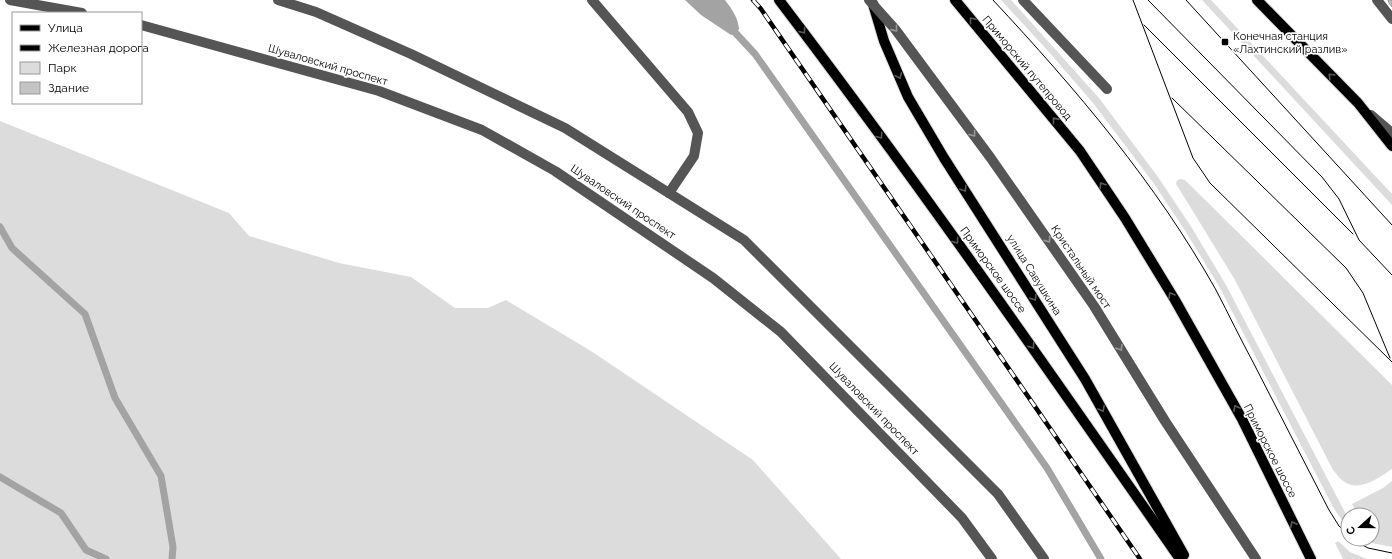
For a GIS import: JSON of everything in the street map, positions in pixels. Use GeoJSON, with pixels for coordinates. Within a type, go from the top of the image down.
{"type":"FeatureCollection","features":[{"type":"Feature","properties":{"kind":"main road","name":"Приморское шоссе"},"geometry":{"type":"LineString","coordinates":[[779,0],[1016,322],[1180,559]]}},
{"type":"Feature","properties":{"kind":"main road","name":"улица Савушкина"},"geometry":{"type":"LineString","coordinates":[[871,0],[884,41],[908,97],[944,158],[1085,379],[1186,559]]}},
{"type":"Feature","properties":{"kind":"main road","name":"Приморский путепровод"},"geometry":{"type":"LineString","coordinates":[[955,0],[1080,151]]}},
{"type":"Feature","properties":{"kind":"main road"},"geometry":{"type":"LineString","coordinates":[[1257,0],[1358,104],[1392,146]]}},
{"type":"Feature","properties":{"kind":"main road","name":"Приморское шоссе"},"geometry":{"type":"LineString","coordinates":[[1080,151],[1125,218],[1175,300],[1242,419],[1311,559]]}},
{"type":"Feature","properties":{"kind":"street"},"geometry":{"type":"LineString","coordinates":[[10,0],[76,12]]}},
{"type":"Feature","properties":{"kind":"street"},"geometry":{"type":"LineString","coordinates":[[278,0],[316,12],[411,54],[565,128],[744,240],[998,494],[1044,559]]}},
{"type":"Feature","properties":{"kind":"street"},"geometry":{"type":"LineString","coordinates":[[592,0],[688,112],[698,133],[694,156],[669,193]]}},
{"type":"Feature","properties":{"kind":"street","name":"Кристальный мост"},"geometry":{"type":"LineString","coordinates":[[871,0],[990,157],[1094,306],[1165,421],[1256,559]]}},
{"type":"Feature","properties":{"kind":"street"},"geometry":{"type":"LineString","coordinates":[[1023,0],[1107,89]]}},
{"type":"Feature","properties":{"kind":"street"},"geometry":{"type":"LineString","coordinates":[[1377,0],[1392,19]]}},
{"type":"Feature","properties":{"kind":"street","name":"Шуваловский проспект"},"geometry":{"type":"LineString","coordinates":[[142,25],[379,91],[482,130],[555,171],[713,278],[781,332],[962,518],[992,559]]}},
{"type":"Feature","properties":{"kind":"street"},"geometry":{"type":"LineString","coordinates":[[1358,104],[1392,134]]}},
{"type":"Feature","properties":{"kind":"green space"},"geometry":{"type":"Polygon","coordinates":[[[1001,0],[1011,0],[1099,98],[1158,177],[1192,228],[1226,285],[1342,507],[1340,507],[1340,518],[1333,507],[1220,288],[1186,232],[1152,181],[1093,103],[1001,0]]]}},
{"type":"Feature","properties":{"kind":"green space"},"geometry":{"type":"Polygon","coordinates":[[[1202,0],[1211,0],[1392,194],[1392,205],[1202,0]]]}},
{"type":"Feature","properties":{"kind":"green space"},"geometry":{"type":"Polygon","coordinates":[[[0,121],[229,213],[249,236],[339,263],[411,277],[455,308],[488,308],[506,300],[591,351],[753,460],[841,559],[0,559],[0,121]]]}},
{"type":"Feature","properties":{"kind":"green space"},"geometry":{"type":"Polygon","coordinates":[[[1177,180],[1185,180],[1392,385],[1392,469],[1366,484],[1360,485],[1348,484],[1333,470],[1235,280],[1176,184],[1177,180]]]}},
{"type":"Feature","properties":{"kind":"green space"},"geometry":{"type":"Polygon","coordinates":[[[1392,481],[1392,547],[1380,545],[1380,507],[1354,507],[1352,504],[1383,488],[1392,481]]]}},
{"type":"Feature","properties":{"kind":"green space"},"geometry":{"type":"Polygon","coordinates":[[[1338,541],[1340,543],[1340,547],[1345,547],[1350,552],[1367,559],[1343,559],[1335,543],[1338,541]]]}},
{"type":"Feature","properties":{"kind":"shaded area"},"geometry":{"type":"Polygon","coordinates":[[[685,0],[725,0],[734,14],[739,29],[736,33],[731,35],[701,15],[685,0]]]}},
{"type":"Feature","properties":{"kind":"building"},"geometry":{"type":"Polygon","coordinates":[[[1388,0],[1392,0],[1392,7],[1389,3],[1388,0]]]}},
{"type":"Feature","properties":{"kind":"waterway"},"geometry":{"type":"LineString","coordinates":[[730,27],[755,54],[1047,468],[1101,559]]}},
{"type":"Feature","properties":{"kind":"waterway"},"geometry":{"type":"LineString","coordinates":[[0,227],[12,248],[85,314],[115,398],[161,476],[173,547],[172,559]]}},
{"type":"Feature","properties":{"kind":"waterway"},"geometry":{"type":"LineString","coordinates":[[0,477],[61,513],[86,550],[106,559]]}},
{"type":"Feature","properties":{"kind":"tram line"},"geometry":{"type":"LineString","coordinates":[[993,0],[1054,68],[1113,138],[1168,212],[1193,250],[1216,290],[1329,510],[1340,527]]}},
{"type":"Feature","properties":{"kind":"tram line"},"geometry":{"type":"LineString","coordinates":[[1133,0],[1193,158],[1210,183],[1392,362]]}},
{"type":"Feature","properties":{"kind":"tram line"},"geometry":{"type":"LineString","coordinates":[[1148,0],[1322,177],[1339,199],[1359,240],[1392,275]]}},
{"type":"Feature","properties":{"kind":"tram line"},"geometry":{"type":"LineString","coordinates":[[1186,0],[1392,225]]}},
{"type":"Feature","properties":{"kind":"tram line"},"geometry":{"type":"LineString","coordinates":[[1144,25],[1353,234]]}},
{"type":"Feature","properties":{"kind":"tram line"},"geometry":{"type":"LineString","coordinates":[[1172,98],[1346,268],[1363,293],[1390,358]]}},
{"type":"Feature","properties":{"kind":"tram line"},"geometry":{"type":"LineString","coordinates":[[1366,547],[1392,553]]}},
{"type":"Feature","properties":{"kind":"railway"},"geometry":{"type":"LineString","coordinates":[[753,0],[761,9],[1140,559]]}},
{"type":"Feature","properties":{"kind":"place","name":"Конечная станция «Лахтинский разлив»"},"geometry":{"type":"Point","coordinates":[1225,42]}}]}
